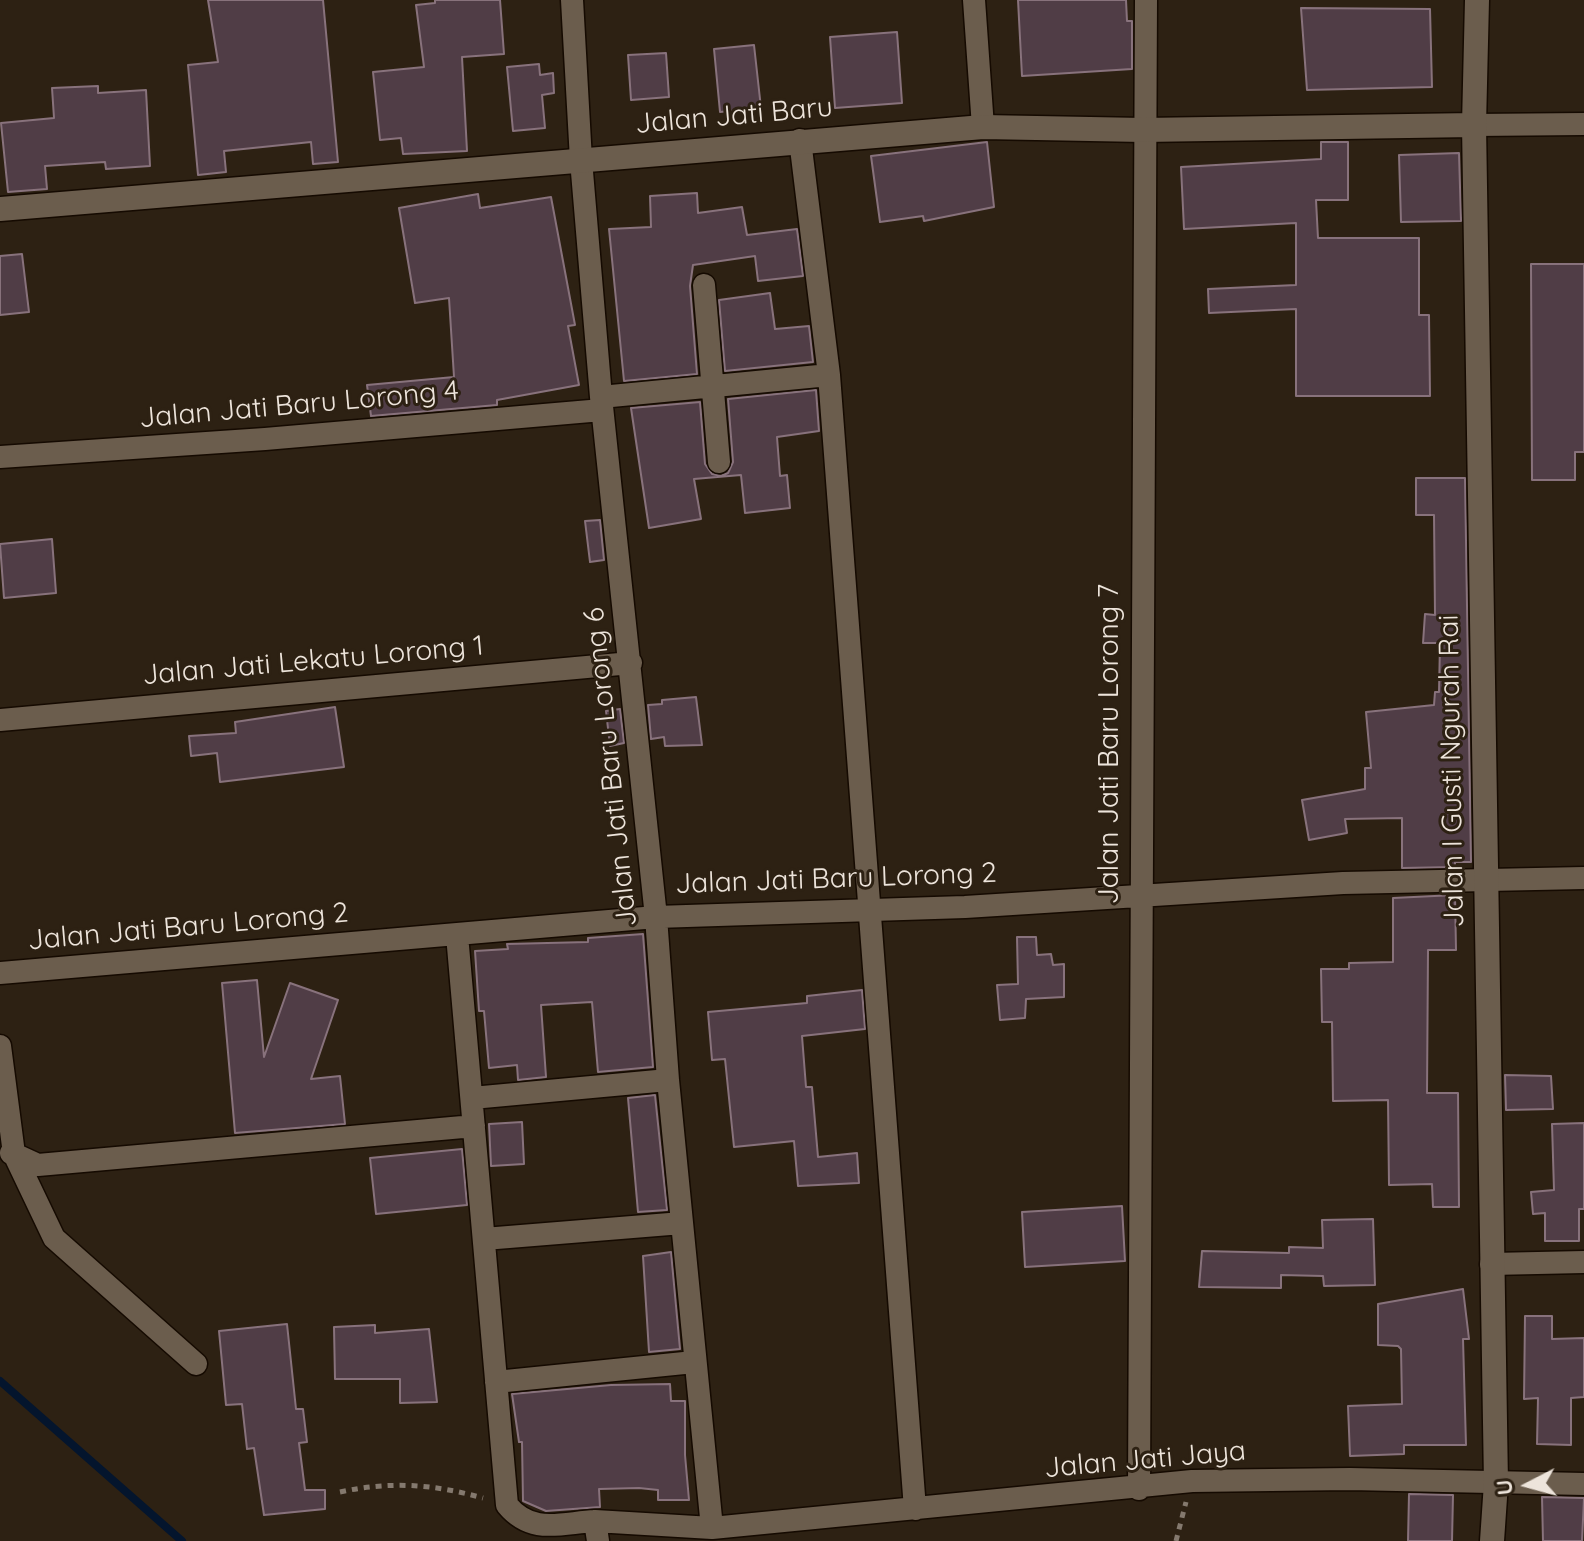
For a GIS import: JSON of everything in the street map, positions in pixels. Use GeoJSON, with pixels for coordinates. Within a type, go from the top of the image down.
{"type":"FeatureCollection","features":[{"type":"Feature","properties":{"kind":"main road","name":"Jalan I Gusti Ngurah Rai"},"geometry":{"type":"LineString","coordinates":[[1477,0],[1474,125],[1496,1483],[1492,1541]]}},
{"type":"Feature","properties":{"kind":"main road","name":"Jalan Jati Baru"},"geometry":{"type":"LineString","coordinates":[[0,209],[983,127],[1143,130],[1474,125]]}},
{"type":"Feature","properties":{"kind":"street","name":"Jalan Jati Baru Lorong 6"},"geometry":{"type":"LineString","coordinates":[[572,0],[581,160],[602,403],[656,917],[668,1080],[712,1528]]}},
{"type":"Feature","properties":{"kind":"street"},"geometry":{"type":"LineString","coordinates":[[974,0],[983,127]]}},
{"type":"Feature","properties":{"kind":"street","name":"Jalan Jati Baru Lorong 7"},"geometry":{"type":"LineString","coordinates":[[1139,1489],[1146,0]]}},
{"type":"Feature","properties":{"kind":"street"},"geometry":{"type":"LineString","coordinates":[[1474,125],[1584,124]]}},
{"type":"Feature","properties":{"kind":"street"},"geometry":{"type":"LineString","coordinates":[[800,140],[829,375],[915,1509]]}},
{"type":"Feature","properties":{"kind":"street"},"geometry":{"type":"LineString","coordinates":[[704,285],[719,462]]}},
{"type":"Feature","properties":{"kind":"street","name":"Jalan Jati Baru Lorong 4"},"geometry":{"type":"LineString","coordinates":[[0,457],[265,439],[829,375]]}},
{"type":"Feature","properties":{"kind":"street","name":"Jalan Jati Lekatu Lorong 1"},"geometry":{"type":"LineString","coordinates":[[0,720],[631,663]]}},
{"type":"Feature","properties":{"kind":"street","name":"Jalan Jati Baru Lorong 2"},"geometry":{"type":"LineString","coordinates":[[0,973],[656,917],[965,907],[1140,893],[1584,878]]}},
{"type":"Feature","properties":{"kind":"street"},"geometry":{"type":"LineString","coordinates":[[457,935],[507,1505]]}},
{"type":"Feature","properties":{"kind":"street"},"geometry":{"type":"LineString","coordinates":[[0,1046],[7,1152],[54,1238],[196,1364]]}},
{"type":"Feature","properties":{"kind":"street"},"geometry":{"type":"LineString","coordinates":[[472,1098],[668,1080]]}},
{"type":"Feature","properties":{"kind":"street"},"geometry":{"type":"LineString","coordinates":[[7,1152],[38,1165],[49,1166],[474,1126]]}},
{"type":"Feature","properties":{"kind":"street"},"geometry":{"type":"LineString","coordinates":[[484,1239],[682,1223]]}},
{"type":"Feature","properties":{"kind":"street"},"geometry":{"type":"LineString","coordinates":[[1491,1264],[1584,1262]]}},
{"type":"Feature","properties":{"kind":"street"},"geometry":{"type":"LineString","coordinates":[[496,1382],[694,1362]]}},
{"type":"Feature","properties":{"kind":"street","name":"Jalan Jati Jaya"},"geometry":{"type":"LineString","coordinates":[[507,1505],[522,1521],[536,1526],[597,1531],[712,1528],[805,1530],[915,1509],[1139,1489],[1192,1481],[1350,1479],[1584,1484]]}},
{"type":"Feature","properties":{"kind":"path"},"geometry":{"type":"LineString","coordinates":[[1176,1541],[1192,1481]]}},
{"type":"Feature","properties":{"kind":"path"},"geometry":{"type":"LineString","coordinates":[[340,1492],[404,1483],[446,1488],[507,1505]]}},
{"type":"Feature","properties":{"kind":"building"},"geometry":{"type":"Polygon","coordinates":[[[208,0],[323,0],[338,162],[313,164],[311,142],[224,151],[226,172],[198,175],[188,65],[218,62],[208,0]]]}},
{"type":"Feature","properties":{"kind":"building"},"geometry":{"type":"Polygon","coordinates":[[[435,0],[500,0],[504,54],[462,57],[467,151],[403,154],[401,138],[380,140],[373,72],[424,67],[416,5],[435,3],[435,0]]]}},
{"type":"Feature","properties":{"kind":"building"},"geometry":{"type":"Polygon","coordinates":[[[1018,0],[1126,0],[1127,21],[1132,21],[1132,69],[1022,76],[1018,0]]]}},
{"type":"Feature","properties":{"kind":"building"},"geometry":{"type":"Polygon","coordinates":[[[1301,8],[1430,9],[1432,87],[1307,90],[1301,8]]]}},
{"type":"Feature","properties":{"kind":"building"},"geometry":{"type":"Polygon","coordinates":[[[897,32],[902,103],[835,108],[830,37],[897,32]]]}},
{"type":"Feature","properties":{"kind":"building"},"geometry":{"type":"Polygon","coordinates":[[[754,45],[761,108],[720,112],[714,49],[754,45]]]}},
{"type":"Feature","properties":{"kind":"building"},"geometry":{"type":"Polygon","coordinates":[[[666,53],[669,97],[631,100],[628,55],[666,53]]]}},
{"type":"Feature","properties":{"kind":"building"},"geometry":{"type":"Polygon","coordinates":[[[539,64],[540,75],[553,73],[554,93],[542,95],[545,128],[513,131],[507,67],[539,64]]]}},
{"type":"Feature","properties":{"kind":"building"},"geometry":{"type":"Polygon","coordinates":[[[98,86],[98,93],[146,90],[150,166],[106,169],[105,162],[45,166],[47,189],[8,192],[1,123],[54,118],[52,88],[98,86]]]}},
{"type":"Feature","properties":{"kind":"building"},"geometry":{"type":"Polygon","coordinates":[[[987,142],[994,207],[924,221],[923,216],[880,222],[871,156],[987,142]]]}},
{"type":"Feature","properties":{"kind":"building"},"geometry":{"type":"Polygon","coordinates":[[[1321,142],[1348,142],[1348,200],[1316,200],[1318,238],[1419,238],[1419,315],[1429,315],[1430,396],[1296,396],[1296,309],[1209,313],[1208,289],[1296,285],[1296,223],[1184,229],[1181,167],[1321,159],[1321,142]]]}},
{"type":"Feature","properties":{"kind":"building"},"geometry":{"type":"Polygon","coordinates":[[[1459,153],[1461,221],[1401,222],[1399,155],[1459,153]]]}},
{"type":"Feature","properties":{"kind":"building"},"geometry":{"type":"Polygon","coordinates":[[[697,193],[698,213],[742,207],[747,235],[797,229],[803,276],[758,281],[755,256],[693,265],[690,286],[697,374],[624,381],[609,229],[651,227],[650,196],[697,193]]]}},
{"type":"Feature","properties":{"kind":"building"},"geometry":{"type":"Polygon","coordinates":[[[478,194],[480,208],[551,197],[575,325],[568,326],[579,385],[497,400],[497,405],[371,416],[367,385],[454,377],[449,298],[415,303],[399,208],[478,194]]]}},
{"type":"Feature","properties":{"kind":"building"},"geometry":{"type":"Polygon","coordinates":[[[22,254],[29,312],[0,315],[0,256],[22,254]]]}},
{"type":"Feature","properties":{"kind":"building"},"geometry":{"type":"Polygon","coordinates":[[[1531,264],[1584,264],[1584,452],[1575,452],[1575,480],[1532,480],[1531,264]]]}},
{"type":"Feature","properties":{"kind":"building"},"geometry":{"type":"Polygon","coordinates":[[[770,293],[775,329],[809,326],[813,362],[725,371],[719,300],[770,293]]]}},
{"type":"Feature","properties":{"kind":"building"},"geometry":{"type":"Polygon","coordinates":[[[816,390],[819,431],[777,437],[780,476],[787,475],[790,508],[745,513],[741,475],[694,479],[701,519],[649,528],[631,408],[700,402],[705,464],[712,474],[721,476],[728,473],[733,462],[728,399],[816,390]]]}},
{"type":"Feature","properties":{"kind":"building"},"geometry":{"type":"Polygon","coordinates":[[[1416,478],[1465,478],[1471,862],[1455,862],[1455,867],[1402,868],[1402,818],[1345,819],[1347,833],[1309,840],[1302,800],[1365,789],[1365,768],[1371,768],[1366,712],[1434,705],[1435,692],[1439,692],[1440,643],[1423,643],[1425,614],[1435,615],[1434,515],[1416,515],[1416,478]]]}},
{"type":"Feature","properties":{"kind":"building"},"geometry":{"type":"Polygon","coordinates":[[[600,520],[604,560],[590,562],[585,521],[600,520]]]}},
{"type":"Feature","properties":{"kind":"building"},"geometry":{"type":"Polygon","coordinates":[[[52,539],[56,593],[4,598],[0,544],[52,539]]]}},
{"type":"Feature","properties":{"kind":"building"},"geometry":{"type":"Polygon","coordinates":[[[696,697],[702,745],[665,746],[664,737],[651,739],[648,705],[662,704],[662,700],[696,697]]]}},
{"type":"Feature","properties":{"kind":"building"},"geometry":{"type":"Polygon","coordinates":[[[335,707],[344,767],[220,782],[217,753],[191,756],[189,736],[236,733],[235,722],[335,707]]]}},
{"type":"Feature","properties":{"kind":"building"},"geometry":{"type":"Polygon","coordinates":[[[620,709],[624,743],[610,746],[606,711],[620,709]]]}},
{"type":"Feature","properties":{"kind":"building"},"geometry":{"type":"Polygon","coordinates":[[[1455,895],[1456,950],[1428,950],[1427,1093],[1458,1093],[1459,1207],[1433,1207],[1432,1184],[1389,1185],[1388,1100],[1333,1101],[1332,1022],[1322,1022],[1321,969],[1349,969],[1349,963],[1393,962],[1393,898],[1455,895]]]}},
{"type":"Feature","properties":{"kind":"building"},"geometry":{"type":"Polygon","coordinates":[[[643,934],[653,1067],[598,1072],[592,1002],[541,1005],[546,1077],[518,1080],[517,1065],[489,1068],[484,1011],[479,1011],[475,951],[508,949],[507,944],[588,942],[588,938],[643,934]]]}},
{"type":"Feature","properties":{"kind":"building"},"geometry":{"type":"Polygon","coordinates":[[[1017,937],[1036,937],[1037,955],[1051,954],[1053,965],[1064,964],[1064,997],[1026,999],[1025,1018],[1000,1020],[997,985],[1018,984],[1017,937]]]}},
{"type":"Feature","properties":{"kind":"building"},"geometry":{"type":"Polygon","coordinates":[[[257,980],[264,1057],[290,983],[338,1000],[311,1079],[340,1076],[345,1124],[235,1133],[222,983],[257,980]]]}},
{"type":"Feature","properties":{"kind":"building"},"geometry":{"type":"Polygon","coordinates":[[[862,990],[865,1029],[802,1036],[806,1087],[812,1087],[818,1157],[857,1153],[859,1183],[798,1186],[794,1141],[734,1147],[725,1059],[712,1060],[708,1012],[807,1003],[807,996],[862,990]]]}},
{"type":"Feature","properties":{"kind":"building"},"geometry":{"type":"Polygon","coordinates":[[[1505,1075],[1551,1076],[1553,1109],[1506,1110],[1505,1075]]]}},
{"type":"Feature","properties":{"kind":"building"},"geometry":{"type":"Polygon","coordinates":[[[655,1095],[667,1210],[638,1212],[628,1098],[655,1095]]]}},
{"type":"Feature","properties":{"kind":"building"},"geometry":{"type":"Polygon","coordinates":[[[522,1122],[524,1164],[491,1166],[489,1124],[522,1122]]]}},
{"type":"Feature","properties":{"kind":"building"},"geometry":{"type":"Polygon","coordinates":[[[1584,1123],[1584,1209],[1579,1209],[1579,1241],[1545,1241],[1545,1213],[1533,1214],[1531,1192],[1554,1190],[1552,1124],[1584,1123]]]}},
{"type":"Feature","properties":{"kind":"building"},"geometry":{"type":"Polygon","coordinates":[[[462,1149],[467,1205],[376,1214],[370,1158],[462,1149]]]}},
{"type":"Feature","properties":{"kind":"building"},"geometry":{"type":"Polygon","coordinates":[[[1122,1206],[1125,1261],[1025,1267],[1022,1212],[1122,1206]]]}},
{"type":"Feature","properties":{"kind":"building"},"geometry":{"type":"Polygon","coordinates":[[[1373,1219],[1375,1285],[1324,1286],[1323,1276],[1281,1275],[1281,1288],[1199,1287],[1202,1251],[1289,1253],[1289,1247],[1323,1248],[1322,1220],[1373,1219]]]}},
{"type":"Feature","properties":{"kind":"building"},"geometry":{"type":"Polygon","coordinates":[[[671,1252],[680,1349],[649,1352],[643,1256],[671,1252]]]}},
{"type":"Feature","properties":{"kind":"building"},"geometry":{"type":"Polygon","coordinates":[[[1463,1289],[1469,1339],[1463,1339],[1466,1445],[1404,1445],[1404,1454],[1350,1456],[1348,1406],[1402,1404],[1401,1349],[1398,1346],[1378,1345],[1378,1304],[1463,1289]]]}},
{"type":"Feature","properties":{"kind":"building"},"geometry":{"type":"Polygon","coordinates":[[[1525,1316],[1552,1316],[1552,1339],[1584,1338],[1584,1397],[1571,1398],[1571,1445],[1537,1444],[1538,1398],[1524,1399],[1525,1316]]]}},
{"type":"Feature","properties":{"kind":"building"},"geometry":{"type":"Polygon","coordinates":[[[287,1324],[296,1409],[303,1409],[307,1442],[299,1443],[305,1490],[325,1490],[325,1509],[264,1515],[254,1448],[247,1449],[242,1404],[226,1405],[219,1331],[287,1324]]]}},
{"type":"Feature","properties":{"kind":"building"},"geometry":{"type":"Polygon","coordinates":[[[375,1325],[375,1333],[429,1329],[437,1402],[400,1403],[400,1379],[335,1379],[334,1327],[375,1325]]]}},
{"type":"Feature","properties":{"kind":"building"},"geometry":{"type":"Polygon","coordinates":[[[670,1384],[671,1401],[685,1401],[689,1500],[658,1500],[658,1490],[639,1488],[599,1489],[600,1507],[546,1511],[523,1501],[522,1442],[519,1442],[512,1394],[611,1385],[670,1384]]]}},
{"type":"Feature","properties":{"kind":"building"},"geometry":{"type":"Polygon","coordinates":[[[1409,1494],[1453,1495],[1452,1541],[1408,1541],[1409,1494]]]}},
{"type":"Feature","properties":{"kind":"building"},"geometry":{"type":"Polygon","coordinates":[[[1542,1497],[1584,1498],[1582,1541],[1543,1541],[1542,1497]]]}},
{"type":"Feature","properties":{"kind":"waterway"},"geometry":{"type":"LineString","coordinates":[[0,1381],[182,1541]]}}]}
